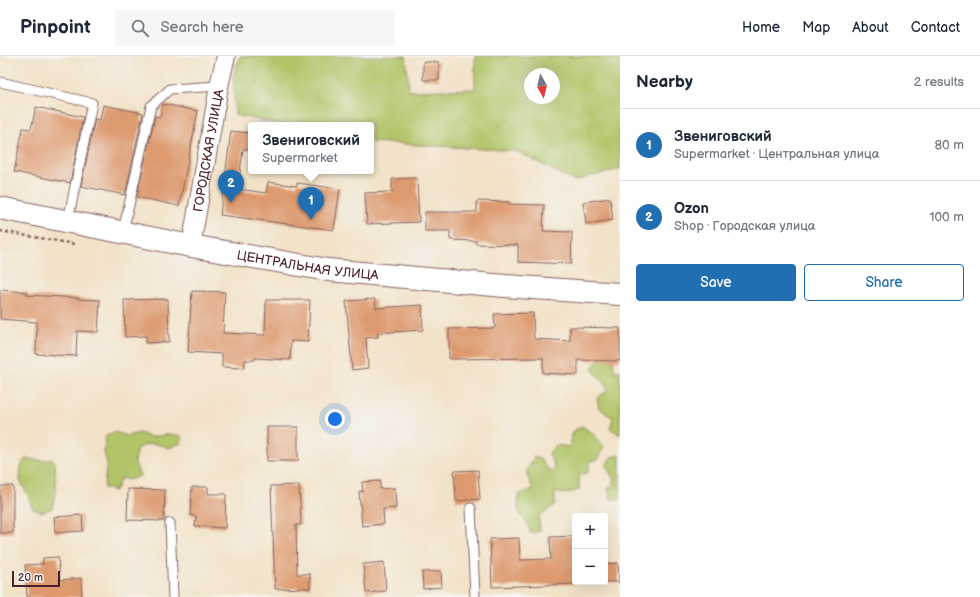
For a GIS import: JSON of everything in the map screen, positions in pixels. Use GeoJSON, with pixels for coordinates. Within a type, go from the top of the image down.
{"type":"FeatureCollection","features":[{"type":"Feature","properties":{"kind":"street","name":"ГОРОДСКАЯ УЛИЦА"},"geometry":{"type":"LineString","coordinates":[[191,246],[219,86],[226,56]]}},
{"type":"Feature","properties":{"kind":"street","name":"ЦЕНТРАЛЬНАЯ УЛИЦА"},"geometry":{"type":"LineString","coordinates":[[0,208],[191,246],[328,270],[505,286],[620,294]]}},
{"type":"Feature","properties":{"kind":"lane"},"geometry":{"type":"LineString","coordinates":[[0,82],[92,103],[68,222]]}},
{"type":"Feature","properties":{"kind":"lane"},"geometry":{"type":"LineString","coordinates":[[123,232],[151,106],[170,89],[219,86]]}},
{"type":"Feature","properties":{"kind":"lane"},"geometry":{"type":"LineString","coordinates":[[471,508],[475,597]]}},
{"type":"Feature","properties":{"kind":"lane"},"geometry":{"type":"LineString","coordinates":[[170,523],[173,597]]}},
{"type":"Feature","properties":{"kind":"green space"},"geometry":{"type":"Polygon","coordinates":[[[240,56],[406,56],[409,91],[475,89],[475,56],[608,56],[608,58],[620,58],[620,169],[574,181],[516,151],[374,142],[374,122],[269,122],[235,115],[233,77],[240,56]]]}},
{"type":"Feature","properties":{"kind":"green space"},"geometry":{"type":"Polygon","coordinates":[[[602,357],[613,361],[615,372],[620,370],[620,435],[610,428],[613,418],[599,408],[597,398],[608,390],[592,367],[602,357]]]}},
{"type":"Feature","properties":{"kind":"green space"},"geometry":{"type":"Polygon","coordinates":[[[582,426],[595,435],[604,447],[597,460],[590,461],[588,472],[579,476],[579,490],[564,494],[555,492],[555,505],[539,516],[540,531],[531,534],[527,523],[518,512],[518,495],[533,489],[526,473],[534,457],[540,459],[551,473],[555,468],[549,453],[556,445],[570,447],[572,432],[582,426]]]}},
{"type":"Feature","properties":{"kind":"green space"},"geometry":{"type":"Polygon","coordinates":[[[115,432],[127,436],[139,433],[151,437],[171,434],[181,436],[181,443],[169,448],[152,444],[145,445],[137,449],[134,461],[140,476],[129,480],[121,478],[115,491],[104,488],[107,463],[104,453],[106,435],[115,432]]]}},
{"type":"Feature","properties":{"kind":"green space"},"geometry":{"type":"Polygon","coordinates":[[[620,455],[620,500],[611,499],[608,489],[615,484],[606,466],[611,457],[620,455]]]}},
{"type":"Feature","properties":{"kind":"green space"},"geometry":{"type":"Polygon","coordinates":[[[25,459],[52,459],[55,462],[56,490],[52,508],[42,512],[32,508],[28,495],[20,481],[21,466],[25,459]]]}},
{"type":"Feature","properties":{"kind":"building"},"geometry":{"type":"Polygon","coordinates":[[[423,62],[439,62],[439,80],[423,80],[423,62]]]}},
{"type":"Feature","properties":{"kind":"building"},"geometry":{"type":"Polygon","coordinates":[[[163,104],[198,111],[179,206],[137,197],[155,116],[160,117],[163,104]]]}},
{"type":"Feature","properties":{"kind":"building"},"geometry":{"type":"Polygon","coordinates":[[[103,105],[143,113],[125,195],[81,186],[95,119],[100,120],[103,105]]]}},
{"type":"Feature","properties":{"kind":"building"},"geometry":{"type":"Polygon","coordinates":[[[36,107],[83,117],[70,183],[14,172],[23,128],[31,129],[36,107]]]}},
{"type":"Feature","properties":{"kind":"building"},"geometry":{"type":"Polygon","coordinates":[[[231,131],[248,133],[248,150],[243,149],[238,189],[266,193],[268,182],[297,186],[297,183],[340,189],[334,230],[220,215],[231,131]]]}},
{"type":"Feature","properties":{"kind":"building"},"geometry":{"type":"Polygon","coordinates":[[[417,178],[419,222],[367,224],[365,193],[392,192],[392,179],[417,178]]]}},
{"type":"Feature","properties":{"kind":"building"},"geometry":{"type":"Polygon","coordinates":[[[610,198],[613,220],[586,224],[583,202],[610,198]]]}},
{"type":"Feature","properties":{"kind":"building"},"geometry":{"type":"Polygon","coordinates":[[[477,201],[544,205],[543,231],[572,232],[571,264],[518,262],[518,245],[476,244],[476,241],[450,240],[450,231],[425,231],[425,212],[477,212],[477,201]]]}},
{"type":"Feature","properties":{"kind":"building"},"geometry":{"type":"Polygon","coordinates":[[[0,290],[27,292],[27,295],[100,300],[98,332],[77,331],[76,356],[36,354],[37,322],[0,319],[0,290]]]}},
{"type":"Feature","properties":{"kind":"building"},"geometry":{"type":"Polygon","coordinates":[[[192,291],[225,292],[223,333],[265,335],[266,300],[310,300],[308,342],[291,341],[290,360],[255,358],[255,360],[245,360],[244,368],[222,367],[222,354],[188,352],[192,291]]]}},
{"type":"Feature","properties":{"kind":"building"},"geometry":{"type":"Polygon","coordinates":[[[168,299],[169,342],[146,343],[146,336],[125,337],[124,300],[168,299]]]}},
{"type":"Feature","properties":{"kind":"building"},"geometry":{"type":"Polygon","coordinates":[[[375,299],[376,308],[422,305],[423,330],[378,333],[378,337],[366,338],[368,368],[352,370],[346,301],[375,299]]]}},
{"type":"Feature","properties":{"kind":"building"},"geometry":{"type":"Polygon","coordinates":[[[533,313],[534,339],[570,341],[570,327],[620,328],[620,361],[578,360],[578,375],[543,373],[543,358],[449,359],[449,329],[495,328],[494,314],[533,313]]]}},
{"type":"Feature","properties":{"kind":"building"},"geometry":{"type":"Polygon","coordinates":[[[267,427],[298,427],[298,461],[267,461],[267,427]]]}},
{"type":"Feature","properties":{"kind":"building"},"geometry":{"type":"Polygon","coordinates":[[[478,470],[480,499],[456,501],[454,471],[478,470]]]}},
{"type":"Feature","properties":{"kind":"building"},"geometry":{"type":"Polygon","coordinates":[[[380,481],[380,489],[395,488],[396,508],[383,509],[384,524],[362,526],[359,491],[363,492],[362,482],[380,481]]]}},
{"type":"Feature","properties":{"kind":"building"},"geometry":{"type":"Polygon","coordinates":[[[299,485],[301,525],[296,525],[297,574],[310,574],[310,588],[275,589],[271,486],[299,485]]]}},
{"type":"Feature","properties":{"kind":"building"},"geometry":{"type":"Polygon","coordinates":[[[0,486],[13,486],[13,533],[0,533],[0,486]]]}},
{"type":"Feature","properties":{"kind":"building"},"geometry":{"type":"Polygon","coordinates":[[[192,487],[208,487],[208,494],[226,494],[225,528],[195,526],[196,516],[190,515],[192,487]]]}},
{"type":"Feature","properties":{"kind":"building"},"geometry":{"type":"Polygon","coordinates":[[[128,489],[165,490],[164,521],[127,520],[128,489]]]}},
{"type":"Feature","properties":{"kind":"building"},"geometry":{"type":"Polygon","coordinates":[[[82,515],[83,531],[55,533],[54,517],[82,515]]]}},
{"type":"Feature","properties":{"kind":"building"},"geometry":{"type":"Polygon","coordinates":[[[572,536],[572,584],[492,587],[490,539],[519,538],[520,560],[551,559],[550,537],[572,536]]]}},
{"type":"Feature","properties":{"kind":"building"},"geometry":{"type":"Polygon","coordinates":[[[58,557],[60,580],[81,578],[82,597],[27,597],[25,565],[43,564],[43,558],[58,557]]]}},
{"type":"Feature","properties":{"kind":"building"},"geometry":{"type":"Polygon","coordinates":[[[384,562],[386,591],[366,593],[363,564],[384,562]]]}},
{"type":"Feature","properties":{"kind":"building"},"geometry":{"type":"Polygon","coordinates":[[[618,563],[619,582],[608,582],[608,564],[618,563]]]}},
{"type":"Feature","properties":{"kind":"building"},"geometry":{"type":"Polygon","coordinates":[[[441,571],[442,587],[423,589],[422,572],[441,571]]]}},
{"type":"Feature","properties":{"kind":"place","name":"Ozon"},"geometry":{"type":"Point","coordinates":[231,203]}},
{"type":"Feature","properties":{"kind":"place","name":"Звениговский"},"geometry":{"type":"Point","coordinates":[311,220]}}]}
